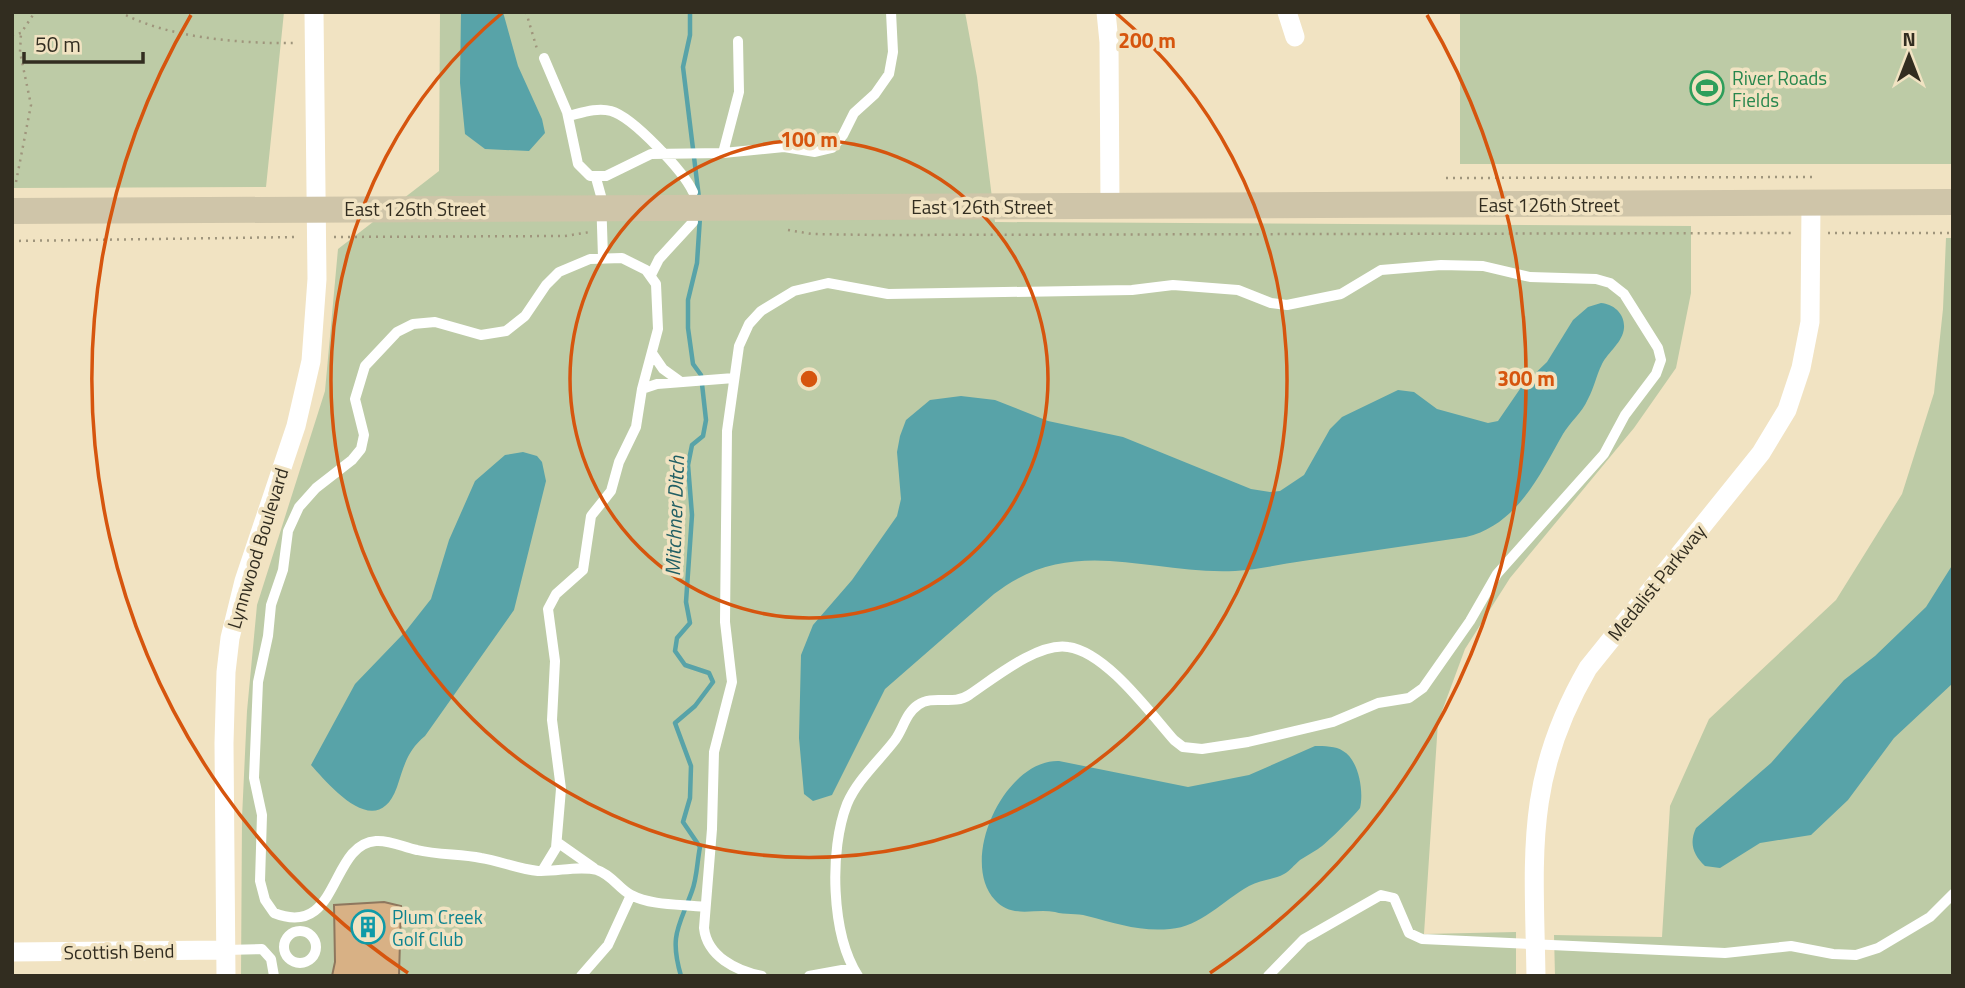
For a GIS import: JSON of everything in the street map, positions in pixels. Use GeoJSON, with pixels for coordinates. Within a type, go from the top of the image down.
{"type":"FeatureCollection","features":[{"type":"Feature","properties":{"kind":"street","name":"Lynnwood Boulevard"},"geometry":{"type":"LineString","coordinates":[[226,976],[226,672],[244,581],[296,426],[311,361],[317,279],[314,12]]}},
{"type":"Feature","properties":{"kind":"street"},"geometry":{"type":"LineString","coordinates":[[1106,12],[1109,42],[1110,206]]}},
{"type":"Feature","properties":{"kind":"street"},"geometry":{"type":"LineString","coordinates":[[1287,12],[1295,37]]}},
{"type":"Feature","properties":{"kind":"street","name":"East 126th Street"},"geometry":{"type":"LineString","coordinates":[[12,211],[1110,206],[1812,190],[1953,202]]}},
{"type":"Feature","properties":{"kind":"street","name":"Medalist Parkway"},"geometry":{"type":"LineString","coordinates":[[1536,976],[1536,818],[1540,786],[1552,741],[1567,704],[1588,668],[1761,453],[1787,410],[1801,368],[1808,335],[1812,190]]}},
{"type":"Feature","properties":{"kind":"street","name":"Scottish Bend"},"geometry":{"type":"LineString","coordinates":[[12,952],[225,950]]}},
{"type":"Feature","properties":{"kind":"lane"},"geometry":{"type":"LineString","coordinates":[[544,58],[568,116],[578,164],[587,174],[596,178],[606,176],[644,156],[661,153],[723,153],[784,147],[815,152],[838,143],[854,113],[875,94],[889,74],[893,58],[891,12]]}},
{"type":"Feature","properties":{"kind":"lane"},"geometry":{"type":"LineString","coordinates":[[723,153],[739,92],[738,41]]}},
{"type":"Feature","properties":{"kind":"lane"},"geometry":{"type":"LineString","coordinates":[[568,116],[592,111],[614,111],[661,153],[693,192]]}},
{"type":"Feature","properties":{"kind":"lane"},"geometry":{"type":"LineString","coordinates":[[596,178],[601,207],[603,257]]}},
{"type":"Feature","properties":{"kind":"lane"},"geometry":{"type":"LineString","coordinates":[[651,275],[659,259],[693,222]]}},
{"type":"Feature","properties":{"kind":"lane"},"geometry":{"type":"LineString","coordinates":[[542,871],[555,855],[561,789],[552,720],[555,661],[548,609],[556,594],[583,570],[589,523],[611,491],[619,462],[634,435],[642,389],[658,329],[659,305],[651,275],[631,261],[603,257],[577,263],[559,272],[546,285],[525,317],[506,331],[481,335],[435,322],[418,322],[397,332],[373,355],[355,389],[363,435],[361,449],[352,460],[316,488],[299,507],[288,531],[283,570],[271,605],[268,636],[258,682],[254,778],[262,815],[260,881],[265,901],[274,913],[293,918],[322,905],[351,854],[368,842],[385,841],[418,850],[485,858],[542,871],[597,870]]}},
{"type":"Feature","properties":{"kind":"lane"},"geometry":{"type":"LineString","coordinates":[[762,976],[736,967],[721,958],[706,942],[701,907],[712,829],[714,752],[731,690],[725,622],[725,470],[734,378],[742,337],[754,318],[785,296],[821,283],[888,294],[1132,290],[1173,285],[1238,290],[1271,303],[1287,305],[1340,294],[1381,270],[1441,265],[1483,266],[1530,278],[1588,278],[1610,283],[1629,300],[1660,354],[1656,374],[1625,415],[1604,454],[1497,574],[1480,606],[1430,680],[1409,698],[1378,703],[1333,722],[1248,742],[1212,748],[1188,748],[1174,740],[1106,668],[1083,652],[1060,646],[1040,651],[960,700],[930,701],[917,706],[895,740],[858,786],[844,817],[836,900],[856,972],[809,976]]}},
{"type":"Feature","properties":{"kind":"lane"},"geometry":{"type":"LineString","coordinates":[[652,353],[663,369],[681,382]]}},
{"type":"Feature","properties":{"kind":"lane"},"geometry":{"type":"LineString","coordinates":[[642,389],[657,384],[734,378]]}},
{"type":"Feature","properties":{"kind":"lane"},"geometry":{"type":"LineString","coordinates":[[557,842],[615,879],[631,895],[701,907]]}},
{"type":"Feature","properties":{"kind":"lane"},"geometry":{"type":"LineString","coordinates":[[1268,976],[1304,939],[1381,895],[1394,898],[1409,933],[1422,939],[1724,953],[1791,946],[1833,954],[1856,955],[1878,948],[1930,917],[1953,894]]}},
{"type":"Feature","properties":{"kind":"lane"},"geometry":{"type":"LineString","coordinates":[[581,976],[608,945],[631,895]]}},
{"type":"Feature","properties":{"kind":"lane"},"geometry":{"type":"LineString","coordinates":[[225,950],[262,949],[269,956],[274,976]]}},
{"type":"Feature","properties":{"kind":"lane"},"geometry":{"type":"LineString","coordinates":[[269,956],[285,953]]}},
{"type":"Feature","properties":{"kind":"lane"},"geometry":{"type":"LineString","coordinates":[[736,967],[744,976]]}},
{"type":"Feature","properties":{"kind":"path"},"geometry":{"type":"LineString","coordinates":[[16,182],[31,105],[20,52],[21,33],[34,12]]}},
{"type":"Feature","properties":{"kind":"path"},"geometry":{"type":"LineString","coordinates":[[120,12],[149,24],[240,44],[296,43]]}},
{"type":"Feature","properties":{"kind":"path"},"geometry":{"type":"LineString","coordinates":[[526,12],[532,40],[544,58]]}},
{"type":"Feature","properties":{"kind":"path"},"geometry":{"type":"LineString","coordinates":[[12,36],[21,33]]}},
{"type":"Feature","properties":{"kind":"path"},"geometry":{"type":"LineString","coordinates":[[1446,178],[1812,190]]}},
{"type":"Feature","properties":{"kind":"path"},"geometry":{"type":"LineString","coordinates":[[786,229],[812,234],[876,235],[1953,233]]}},
{"type":"Feature","properties":{"kind":"green space"},"geometry":{"type":"Polygon","coordinates":[[[12,12],[284,12],[266,187],[12,188],[12,12]]]}},
{"type":"Feature","properties":{"kind":"green space"},"geometry":{"type":"Polygon","coordinates":[[[440,12],[965,12],[977,77],[995,222],[1691,226],[1691,293],[1676,368],[1634,428],[1510,578],[1465,649],[1438,722],[1424,934],[1516,932],[1516,976],[241,976],[242,818],[247,711],[257,605],[325,391],[338,249],[439,171],[440,12]]]}},
{"type":"Feature","properties":{"kind":"green space","name":"River Roads Fields"},"geometry":{"type":"Polygon","coordinates":[[[1460,12],[1953,12],[1953,164],[1460,164],[1460,12]]]}},
{"type":"Feature","properties":{"kind":"green space"},"geometry":{"type":"Polygon","coordinates":[[[1946,238],[1953,238],[1953,976],[1555,976],[1554,935],[1662,937],[1670,806],[1709,719],[1836,600],[1902,494],[1934,393],[1943,309],[1946,238]]]}},
{"type":"Feature","properties":{"kind":"water"},"geometry":{"type":"Polygon","coordinates":[[[461,12],[503,12],[518,66],[542,119],[545,133],[529,151],[485,149],[465,134],[460,83],[461,12]]]}},
{"type":"Feature","properties":{"kind":"water"},"geometry":{"type":"Polygon","coordinates":[[[1601,303],[1621,314],[1624,328],[1621,338],[1602,364],[1585,404],[1563,434],[1535,482],[1525,497],[1499,522],[1466,537],[1235,571],[1082,561],[1053,565],[1023,576],[994,594],[885,689],[832,795],[813,801],[804,794],[799,738],[801,655],[813,625],[852,580],[897,516],[901,499],[897,452],[900,436],[906,420],[930,400],[961,396],[995,400],[1048,421],[1123,437],[1251,489],[1280,491],[1304,475],[1330,429],[1342,417],[1398,390],[1414,392],[1437,409],[1488,423],[1498,421],[1522,386],[1547,362],[1573,320],[1588,307],[1601,303]]]}},
{"type":"Feature","properties":{"kind":"water"},"geometry":{"type":"Polygon","coordinates":[[[523,452],[537,456],[542,462],[546,481],[514,610],[425,736],[410,753],[388,803],[378,810],[366,810],[341,796],[311,765],[355,684],[405,632],[431,599],[449,540],[475,481],[505,455],[523,452]]]}},
{"type":"Feature","properties":{"kind":"water"},"geometry":{"type":"Polygon","coordinates":[[[1953,564],[1953,683],[1894,738],[1848,800],[1811,835],[1760,843],[1720,868],[1705,866],[1693,848],[1696,828],[1771,763],[1844,680],[1875,656],[1926,607],[1953,564]]]}},
{"type":"Feature","properties":{"kind":"water"},"geometry":{"type":"Polygon","coordinates":[[[1315,746],[1340,749],[1353,761],[1361,785],[1360,808],[1327,842],[1286,873],[1249,886],[1191,923],[1170,929],[1148,929],[1079,915],[1016,911],[995,900],[985,882],[982,861],[985,838],[993,815],[1005,794],[1021,776],[1039,765],[1059,761],[1188,787],[1249,775],[1315,746]]]}},
{"type":"Feature","properties":{"kind":"building","name":"Plum Creek Golf Club"},"geometry":{"type":"Polygon","coordinates":[[[384,902],[401,906],[399,976],[332,976],[335,962],[334,905],[384,902]]]}},
{"type":"Feature","properties":{"kind":"waterway","name":"Mitchner Ditch"},"geometry":{"type":"LineString","coordinates":[[690,12],[690,35],[683,67],[699,198]]}},
{"type":"Feature","properties":{"kind":"waterway","name":"Mitchner Ditch"},"geometry":{"type":"LineString","coordinates":[[681,976],[677,962],[677,932],[694,886],[700,847],[683,822],[690,798],[691,766],[675,723],[695,706],[713,682],[709,673],[685,665],[675,651],[677,638],[690,623],[686,602],[692,515],[688,465],[692,445],[703,436],[706,420],[701,375],[693,364],[688,328],[688,300],[697,263],[700,217]]}},
{"type":"Feature","properties":{"kind":"place","name":"River Roads Fields"},"geometry":{"type":"Point","coordinates":[1707,88]}},
{"type":"Feature","properties":{"kind":"place","name":"Plum Creek Golf Club"},"geometry":{"type":"Point","coordinates":[368,927]}}]}
